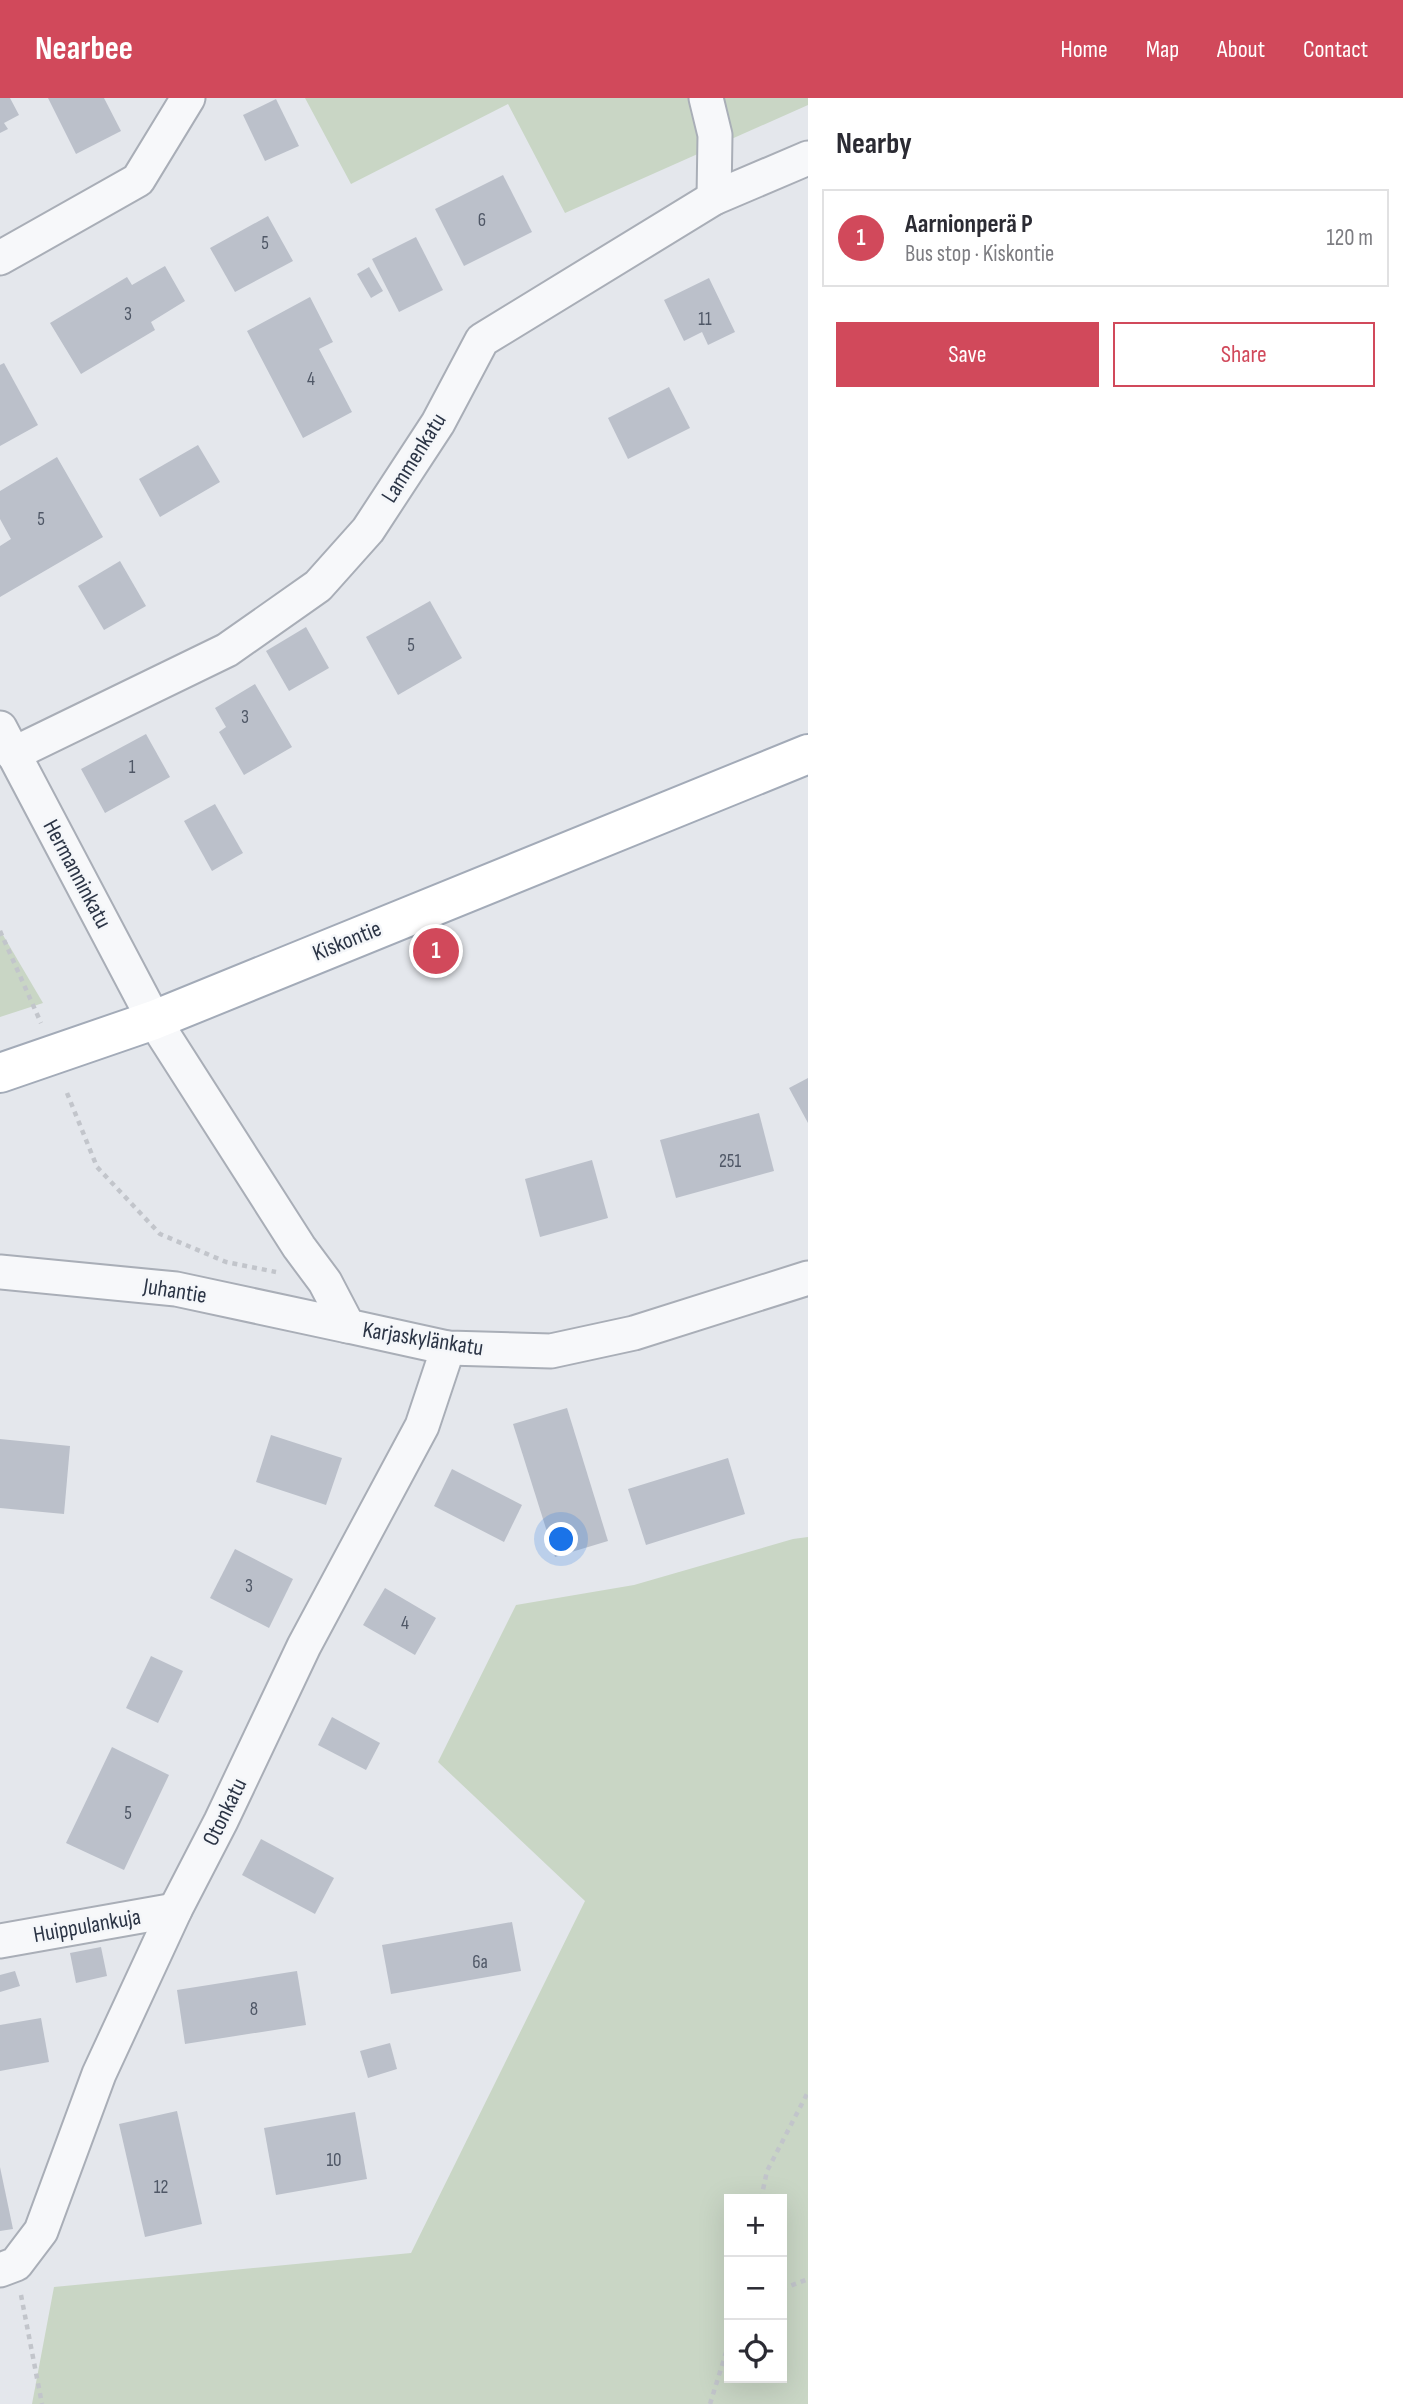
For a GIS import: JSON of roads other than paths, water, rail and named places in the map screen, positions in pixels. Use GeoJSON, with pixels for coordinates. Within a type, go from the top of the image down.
{"type":"FeatureCollection","features":[{"type":"Feature","properties":{"kind":"main road","name":"Kiskontie"},"geometry":{"type":"LineString","coordinates":[[0,1073],[154,1020],[808,754]]}},
{"type":"Feature","properties":{"kind":"street"},"geometry":{"type":"LineString","coordinates":[[0,258],[138,180],[188,98]]}},
{"type":"Feature","properties":{"kind":"street"},"geometry":{"type":"LineString","coordinates":[[706,98],[715,135],[715,198]]}},
{"type":"Feature","properties":{"kind":"street","name":"Lammenkatu"},"geometry":{"type":"LineString","coordinates":[[6,741],[227,650],[318,586],[368,530],[438,423],[482,340],[715,198],[808,158]]}},
{"type":"Feature","properties":{"kind":"street","name":"Hermanninkatu"},"geometry":{"type":"LineString","coordinates":[[6,741],[154,1020]]}},
{"type":"Feature","properties":{"kind":"street","name":"Karjaskylänkatu"},"geometry":{"type":"LineString","coordinates":[[154,1020],[292,1236],[325,1282],[348,1326],[448,1348],[551,1351],[634,1333],[808,1278]]}},
{"type":"Feature","properties":{"kind":"street","name":"Juhantie"},"geometry":{"type":"LineString","coordinates":[[0,1272],[176,1289],[348,1326]]}},
{"type":"Feature","properties":{"kind":"street","name":"Otonkatu"},"geometry":{"type":"LineString","coordinates":[[8,2267],[41,2231],[99,2074],[175,1910],[221,1821],[304,1646],[422,1426],[448,1348]]}},
{"type":"Feature","properties":{"kind":"street","name":"Huippulankuja"},"geometry":{"type":"LineString","coordinates":[[0,1941],[175,1910]]}},
{"type":"Feature","properties":{"kind":"place","name":"Aarnionperä P"},"geometry":{"type":"Point","coordinates":[436,951]}}]}
